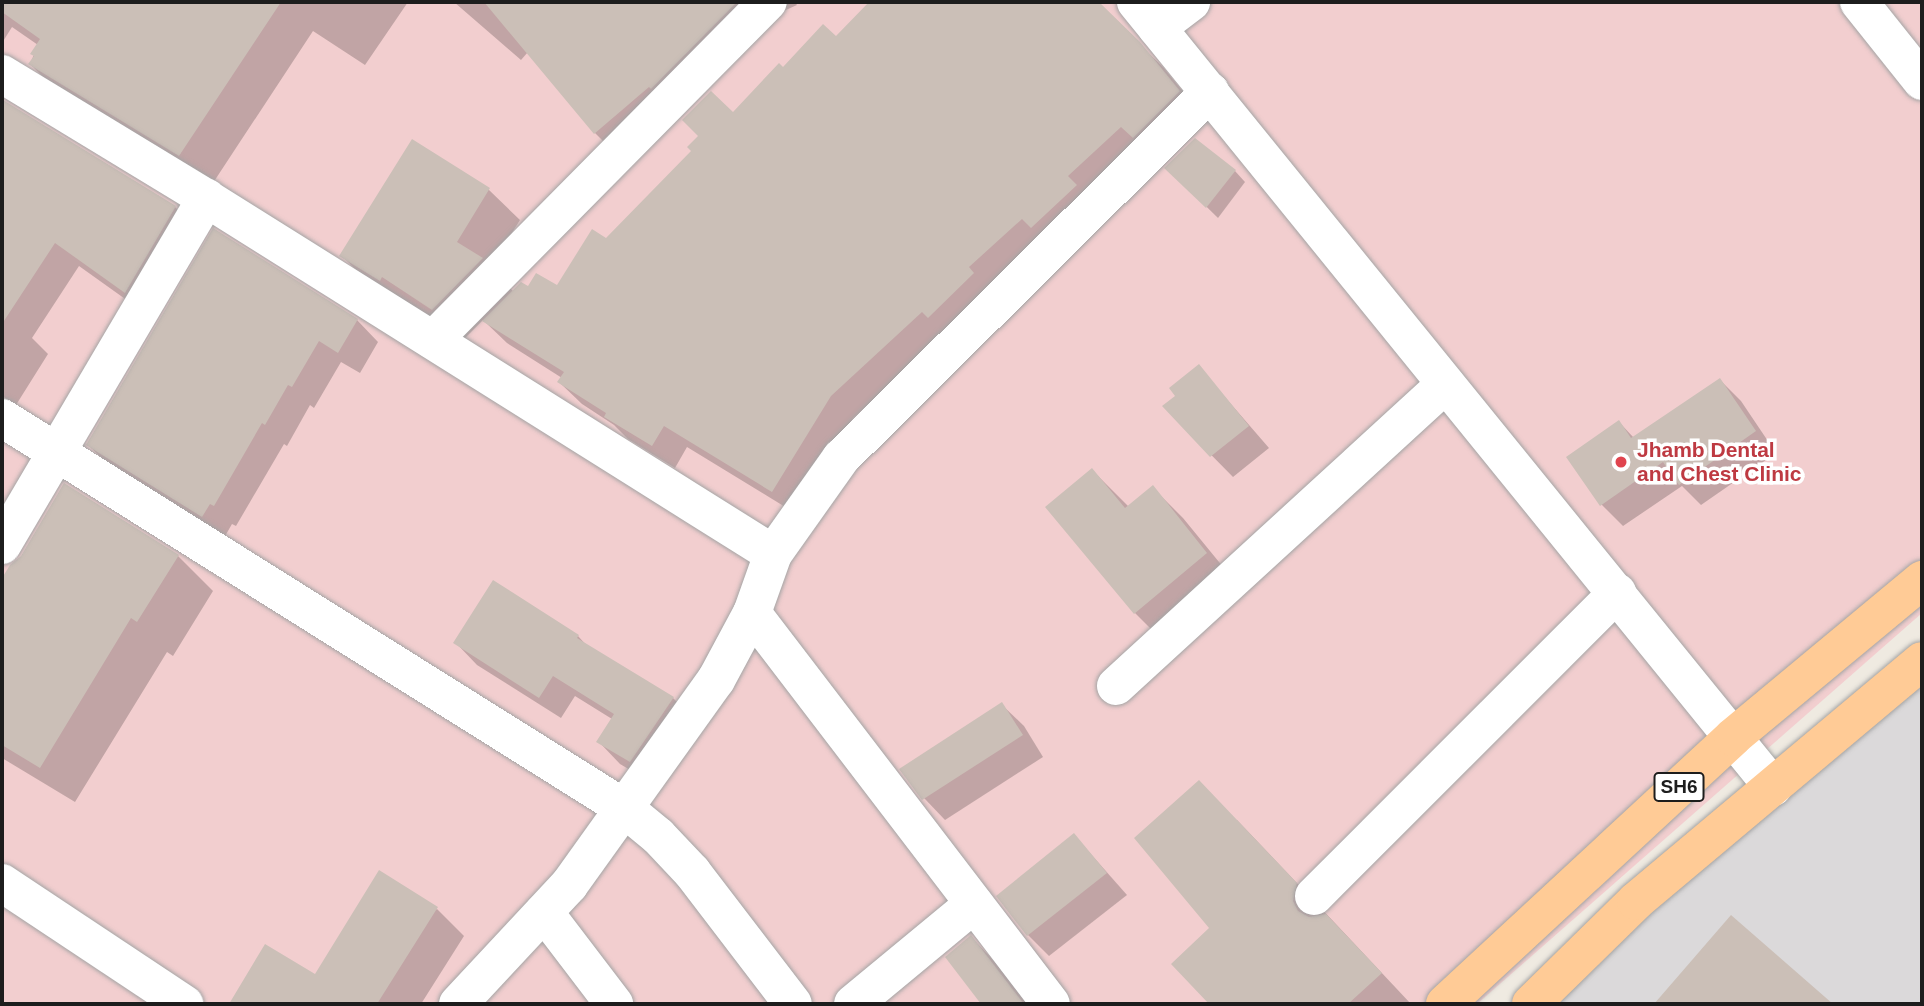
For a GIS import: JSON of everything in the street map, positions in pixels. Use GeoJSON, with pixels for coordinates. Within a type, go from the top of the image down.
{"type":"FeatureCollection","features":[{"type":"Feature","properties":{"kind":"main road","name":"SH6"},"geometry":{"type":"LineString","coordinates":[[1445,1004],[1733,737],[1922,580]]}},
{"type":"Feature","properties":{"kind":"main road","name":"SH6"},"geometry":{"type":"LineString","coordinates":[[1531,1004],[1636,901],[1922,662]]}},
{"type":"Feature","properties":{"kind":"street"},"geometry":{"type":"LineString","coordinates":[[433,340],[768,2]]}},
{"type":"Feature","properties":{"kind":"street"},"geometry":{"type":"LineString","coordinates":[[1191,2],[1147,15],[1773,787]]}},
{"type":"Feature","properties":{"kind":"street"},"geometry":{"type":"LineString","coordinates":[[1859,2],[1922,81]]}},
{"type":"Feature","properties":{"kind":"street"},"geometry":{"type":"LineString","coordinates":[[2,74],[206,198],[773,554]]}},
{"type":"Feature","properties":{"kind":"street"},"geometry":{"type":"LineString","coordinates":[[458,1004],[569,885],[716,680],[752,613],[773,554],[841,458],[1210,92]]}},
{"type":"Feature","properties":{"kind":"street"},"geometry":{"type":"LineString","coordinates":[[2,545],[206,198]]}},
{"type":"Feature","properties":{"kind":"street"},"geometry":{"type":"LineString","coordinates":[[1116,686],[1446,384]]}},
{"type":"Feature","properties":{"kind":"street"},"geometry":{"type":"LineString","coordinates":[[2,418],[624,808],[658,836],[692,872],[793,1004]]}},
{"type":"Feature","properties":{"kind":"street"},"geometry":{"type":"LineString","coordinates":[[1314,897],[1617,593]]}},
{"type":"Feature","properties":{"kind":"street"},"geometry":{"type":"LineString","coordinates":[[752,613],[1051,1004]]}},
{"type":"Feature","properties":{"kind":"street"},"geometry":{"type":"LineString","coordinates":[[2,883],[184,1004]]}},
{"type":"Feature","properties":{"kind":"street"},"geometry":{"type":"LineString","coordinates":[[853,1004],[974,904]]}},
{"type":"Feature","properties":{"kind":"street"},"geometry":{"type":"LineString","coordinates":[[544,912],[614,1004]]}},
{"type":"Feature","properties":{"kind":"shaded area"},"geometry":{"type":"Polygon","coordinates":[[[2,2],[1922,2],[1922,613],[1477,1004],[2,1004],[2,2]]]}},
{"type":"Feature","properties":{"kind":"shaded area"},"geometry":{"type":"Polygon","coordinates":[[[1922,649],[1922,1004],[1532,1004],[1922,649]]]}},
{"type":"Feature","properties":{"kind":"building"},"geometry":{"type":"Polygon","coordinates":[[[2,2],[281,2],[179,156],[28,64],[34,56],[30,54],[40,39],[2,12],[2,2]]]}},
{"type":"Feature","properties":{"kind":"building"},"geometry":{"type":"Polygon","coordinates":[[[484,2],[737,2],[651,89],[649,87],[594,134],[484,2]]]}},
{"type":"Feature","properties":{"kind":"building"},"geometry":{"type":"Polygon","coordinates":[[[869,2],[1099,2],[1140,42],[1180,91],[1133,138],[1121,127],[1068,176],[1077,185],[1031,228],[1022,219],[969,267],[974,273],[928,318],[922,312],[831,396],[772,492],[664,426],[652,446],[604,417],[606,413],[557,382],[564,372],[482,321],[521,282],[528,286],[536,273],[557,285],[592,229],[606,238],[691,151],[687,147],[698,136],[682,120],[711,91],[733,112],[779,63],[783,67],[823,24],[836,36],[869,2]]]}},
{"type":"Feature","properties":{"kind":"building"},"geometry":{"type":"Polygon","coordinates":[[[3,100],[176,206],[125,293],[55,243],[2,324],[3,100]]]}},
{"type":"Feature","properties":{"kind":"building"},"geometry":{"type":"Polygon","coordinates":[[[1195,138],[1236,170],[1206,208],[1164,168],[1195,138]]]}},
{"type":"Feature","properties":{"kind":"building"},"geometry":{"type":"Polygon","coordinates":[[[412,139],[490,188],[457,242],[483,258],[432,310],[382,277],[380,281],[339,256],[412,139]]]}},
{"type":"Feature","properties":{"kind":"building"},"geometry":{"type":"Polygon","coordinates":[[[213,228],[358,319],[338,353],[319,341],[292,387],[288,385],[265,425],[262,423],[214,506],[210,504],[202,517],[86,445],[213,228]]]}},
{"type":"Feature","properties":{"kind":"building"},"geometry":{"type":"Polygon","coordinates":[[[1199,364],[1249,426],[1210,457],[1162,406],[1175,396],[1169,388],[1199,364]]]}},
{"type":"Feature","properties":{"kind":"building"},"geometry":{"type":"Polygon","coordinates":[[[1720,378],[1756,431],[1679,485],[1663,462],[1600,506],[1566,457],[1619,420],[1631,438],[1720,378]]]}},
{"type":"Feature","properties":{"kind":"building"},"geometry":{"type":"Polygon","coordinates":[[[1092,468],[1125,508],[1153,485],[1207,553],[1134,614],[1045,507],[1092,468]]]}},
{"type":"Feature","properties":{"kind":"building"},"geometry":{"type":"Polygon","coordinates":[[[64,483],[179,555],[137,622],[131,618],[40,768],[2,745],[2,578],[10,565],[21,556],[64,483]]]}},
{"type":"Feature","properties":{"kind":"building"},"geometry":{"type":"Polygon","coordinates":[[[493,580],[579,635],[577,638],[674,697],[630,762],[596,742],[614,714],[553,676],[539,698],[453,643],[493,580]]]}},
{"type":"Feature","properties":{"kind":"building"},"geometry":{"type":"Polygon","coordinates":[[[1002,702],[1023,735],[922,800],[899,769],[1002,702]]]}},
{"type":"Feature","properties":{"kind":"building"},"geometry":{"type":"Polygon","coordinates":[[[1199,780],[1297,883],[1293,901],[1298,911],[1309,917],[1326,914],[1382,973],[1348,1004],[1209,1004],[1171,964],[1209,928],[1134,838],[1199,780]]]}},
{"type":"Feature","properties":{"kind":"building"},"geometry":{"type":"Polygon","coordinates":[[[1074,833],[1107,873],[1027,936],[996,896],[1074,833]]]}},
{"type":"Feature","properties":{"kind":"building"},"geometry":{"type":"Polygon","coordinates":[[[379,870],[438,907],[377,1004],[229,1004],[265,944],[315,974],[379,870]]]}},
{"type":"Feature","properties":{"kind":"building"},"geometry":{"type":"Polygon","coordinates":[[[1731,915],[1833,1004],[1654,1004],[1731,915]]]}},
{"type":"Feature","properties":{"kind":"building"},"geometry":{"type":"Polygon","coordinates":[[[971,935],[1024,1004],[981,1004],[945,957],[971,935]]]}},
{"type":"Feature","properties":{"kind":"place","name":"Jhamb Dental and Chest Clinic"},"geometry":{"type":"Point","coordinates":[1621,462]}}]}
